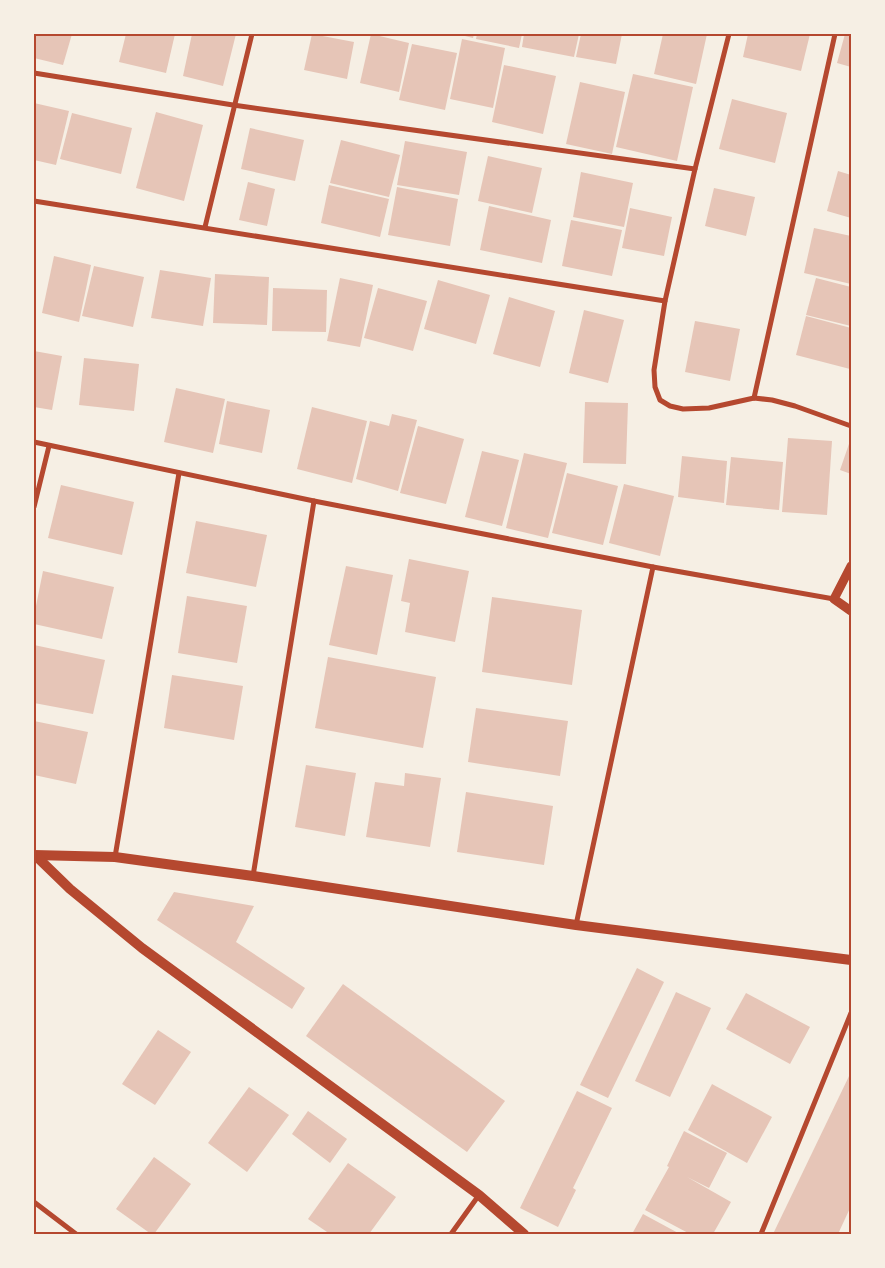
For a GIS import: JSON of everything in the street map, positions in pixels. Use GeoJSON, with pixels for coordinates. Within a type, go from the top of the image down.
{"type":"FeatureCollection","features":[{"type":"Feature","properties":{"kind":"main road"},"geometry":{"type":"LineString","coordinates":[[35,855],[115,858],[253,876],[576,925],[851,960]]}},
{"type":"Feature","properties":{"kind":"main road"},"geometry":{"type":"LineString","coordinates":[[35,855],[70,889],[142,948],[480,1195],[524,1234]]}},
{"type":"Feature","properties":{"kind":"street"},"geometry":{"type":"LineString","coordinates":[[205,227],[252,34]]}},
{"type":"Feature","properties":{"kind":"street"},"geometry":{"type":"LineString","coordinates":[[730,34],[695,169],[665,301],[654,370],[655,387],[660,400],[670,406],[683,409],[709,408],[754,398],[795,406],[851,426]]}},
{"type":"Feature","properties":{"kind":"street"},"geometry":{"type":"LineString","coordinates":[[754,398],[835,34]]}},
{"type":"Feature","properties":{"kind":"street"},"geometry":{"type":"LineString","coordinates":[[34,73],[234,105],[695,169]]}},
{"type":"Feature","properties":{"kind":"street"},"geometry":{"type":"LineString","coordinates":[[34,200],[665,301]]}},
{"type":"Feature","properties":{"kind":"street"},"geometry":{"type":"LineString","coordinates":[[34,442],[314,501],[653,567],[834,599],[851,611]]}},
{"type":"Feature","properties":{"kind":"street"},"geometry":{"type":"LineString","coordinates":[[34,507],[49,446]]}},
{"type":"Feature","properties":{"kind":"street"},"geometry":{"type":"LineString","coordinates":[[115,858],[179,473]]}},
{"type":"Feature","properties":{"kind":"street"},"geometry":{"type":"LineString","coordinates":[[253,876],[314,501]]}},
{"type":"Feature","properties":{"kind":"street"},"geometry":{"type":"LineString","coordinates":[[834,599],[851,566]]}},
{"type":"Feature","properties":{"kind":"street"},"geometry":{"type":"LineString","coordinates":[[576,925],[653,567]]}},
{"type":"Feature","properties":{"kind":"street"},"geometry":{"type":"LineString","coordinates":[[761,1234],[851,1013]]}},
{"type":"Feature","properties":{"kind":"street"},"geometry":{"type":"LineString","coordinates":[[451,1234],[480,1195]]}},
{"type":"Feature","properties":{"kind":"street"},"geometry":{"type":"LineString","coordinates":[[34,1202],[76,1234]]}},
{"type":"Feature","properties":{"kind":"building"},"geometry":{"type":"Polygon","coordinates":[[[34,34],[72,34],[63,65],[34,58],[34,34]]]}},
{"type":"Feature","properties":{"kind":"building"},"geometry":{"type":"Polygon","coordinates":[[[126,34],[175,34],[166,73],[119,62],[126,34]]]}},
{"type":"Feature","properties":{"kind":"building"},"geometry":{"type":"Polygon","coordinates":[[[192,34],[236,34],[223,86],[183,76],[192,34]]]}},
{"type":"Feature","properties":{"kind":"building"},"geometry":{"type":"Polygon","coordinates":[[[312,34],[354,42],[347,79],[304,70],[312,34]]]}},
{"type":"Feature","properties":{"kind":"building"},"geometry":{"type":"Polygon","coordinates":[[[371,34],[409,43],[399,92],[360,83],[371,34]]]}},
{"type":"Feature","properties":{"kind":"building"},"geometry":{"type":"Polygon","coordinates":[[[457,34],[474,34],[473,38],[457,34]]]}},
{"type":"Feature","properties":{"kind":"building"},"geometry":{"type":"Polygon","coordinates":[[[477,34],[522,34],[519,48],[476,39],[477,34]]]}},
{"type":"Feature","properties":{"kind":"building"},"geometry":{"type":"Polygon","coordinates":[[[524,34],[579,34],[574,57],[522,47],[524,34]]]}},
{"type":"Feature","properties":{"kind":"building"},"geometry":{"type":"Polygon","coordinates":[[[581,34],[622,34],[616,64],[576,57],[581,34]]]}},
{"type":"Feature","properties":{"kind":"building"},"geometry":{"type":"Polygon","coordinates":[[[663,34],[707,34],[696,84],[654,74],[663,34]]]}},
{"type":"Feature","properties":{"kind":"building"},"geometry":{"type":"Polygon","coordinates":[[[748,34],[810,34],[801,71],[743,57],[748,34]]]}},
{"type":"Feature","properties":{"kind":"building"},"geometry":{"type":"Polygon","coordinates":[[[845,34],[851,34],[851,67],[837,63],[845,34]]]}},
{"type":"Feature","properties":{"kind":"building"},"geometry":{"type":"Polygon","coordinates":[[[462,39],[505,48],[493,108],[450,99],[462,39]]]}},
{"type":"Feature","properties":{"kind":"building"},"geometry":{"type":"Polygon","coordinates":[[[412,44],[457,53],[445,110],[399,100],[412,44]]]}},
{"type":"Feature","properties":{"kind":"building"},"geometry":{"type":"Polygon","coordinates":[[[504,65],[556,76],[543,134],[492,122],[504,65]]]}},
{"type":"Feature","properties":{"kind":"building"},"geometry":{"type":"Polygon","coordinates":[[[633,74],[693,87],[677,161],[616,147],[633,74]]]}},
{"type":"Feature","properties":{"kind":"building"},"geometry":{"type":"Polygon","coordinates":[[[580,82],[625,92],[612,154],[566,144],[580,82]]]}},
{"type":"Feature","properties":{"kind":"building"},"geometry":{"type":"Polygon","coordinates":[[[732,99],[787,113],[775,163],[719,149],[732,99]]]}},
{"type":"Feature","properties":{"kind":"building"},"geometry":{"type":"Polygon","coordinates":[[[34,103],[69,111],[56,165],[34,160],[34,103]]]}},
{"type":"Feature","properties":{"kind":"building"},"geometry":{"type":"Polygon","coordinates":[[[156,112],[203,125],[184,201],[136,188],[156,112]]]}},
{"type":"Feature","properties":{"kind":"building"},"geometry":{"type":"Polygon","coordinates":[[[72,113],[132,128],[121,174],[60,159],[72,113]]]}},
{"type":"Feature","properties":{"kind":"building"},"geometry":{"type":"Polygon","coordinates":[[[250,128],[304,140],[295,181],[241,169],[250,128]]]}},
{"type":"Feature","properties":{"kind":"building"},"geometry":{"type":"Polygon","coordinates":[[[341,140],[400,155],[389,197],[330,183],[341,140]]]}},
{"type":"Feature","properties":{"kind":"building"},"geometry":{"type":"Polygon","coordinates":[[[405,141],[467,152],[459,195],[397,185],[405,141]]]}},
{"type":"Feature","properties":{"kind":"building"},"geometry":{"type":"Polygon","coordinates":[[[488,156],[542,168],[532,213],[478,201],[488,156]]]}},
{"type":"Feature","properties":{"kind":"building"},"geometry":{"type":"Polygon","coordinates":[[[838,171],[851,175],[851,218],[827,211],[838,171]]]}},
{"type":"Feature","properties":{"kind":"building"},"geometry":{"type":"Polygon","coordinates":[[[581,172],[633,183],[624,227],[573,217],[581,172]]]}},
{"type":"Feature","properties":{"kind":"building"},"geometry":{"type":"Polygon","coordinates":[[[248,182],[275,189],[267,226],[239,220],[248,182]]]}},
{"type":"Feature","properties":{"kind":"building"},"geometry":{"type":"Polygon","coordinates":[[[329,185],[389,199],[380,237],[321,223],[329,185]]]}},
{"type":"Feature","properties":{"kind":"building"},"geometry":{"type":"Polygon","coordinates":[[[397,187],[458,199],[450,246],[388,235],[397,187]]]}},
{"type":"Feature","properties":{"kind":"building"},"geometry":{"type":"Polygon","coordinates":[[[714,188],[755,197],[746,236],[705,226],[714,188]]]}},
{"type":"Feature","properties":{"kind":"building"},"geometry":{"type":"Polygon","coordinates":[[[489,206],[551,220],[542,263],[480,250],[489,206]]]}},
{"type":"Feature","properties":{"kind":"building"},"geometry":{"type":"Polygon","coordinates":[[[630,208],[672,217],[664,256],[622,248],[630,208]]]}},
{"type":"Feature","properties":{"kind":"building"},"geometry":{"type":"Polygon","coordinates":[[[571,220],[622,230],[612,276],[562,266],[571,220]]]}},
{"type":"Feature","properties":{"kind":"building"},"geometry":{"type":"Polygon","coordinates":[[[814,228],[851,236],[851,284],[804,273],[814,228]]]}},
{"type":"Feature","properties":{"kind":"building"},"geometry":{"type":"Polygon","coordinates":[[[54,256],[91,265],[79,322],[42,313],[54,256]]]}},
{"type":"Feature","properties":{"kind":"building"},"geometry":{"type":"Polygon","coordinates":[[[94,266],[144,277],[133,327],[82,316],[94,266]]]}},
{"type":"Feature","properties":{"kind":"building"},"geometry":{"type":"Polygon","coordinates":[[[160,270],[211,278],[203,326],[151,318],[160,270]]]}},
{"type":"Feature","properties":{"kind":"building"},"geometry":{"type":"Polygon","coordinates":[[[215,274],[269,277],[267,325],[213,323],[215,274]]]}},
{"type":"Feature","properties":{"kind":"building"},"geometry":{"type":"Polygon","coordinates":[[[340,278],[373,285],[360,347],[327,341],[340,278]]]}},
{"type":"Feature","properties":{"kind":"building"},"geometry":{"type":"Polygon","coordinates":[[[816,278],[851,287],[851,326],[806,315],[816,278]]]}},
{"type":"Feature","properties":{"kind":"building"},"geometry":{"type":"Polygon","coordinates":[[[438,280],[490,295],[476,344],[424,329],[438,280]]]}},
{"type":"Feature","properties":{"kind":"building"},"geometry":{"type":"Polygon","coordinates":[[[273,288],[327,290],[326,332],[272,331],[273,288]]]}},
{"type":"Feature","properties":{"kind":"building"},"geometry":{"type":"Polygon","coordinates":[[[378,288],[427,301],[413,351],[364,338],[378,288]]]}},
{"type":"Feature","properties":{"kind":"building"},"geometry":{"type":"Polygon","coordinates":[[[509,297],[555,311],[540,367],[493,354],[509,297]]]}},
{"type":"Feature","properties":{"kind":"building"},"geometry":{"type":"Polygon","coordinates":[[[584,310],[624,320],[608,383],[569,373],[584,310]]]}},
{"type":"Feature","properties":{"kind":"building"},"geometry":{"type":"Polygon","coordinates":[[[806,316],[851,328],[850,369],[796,355],[806,316]]]}},
{"type":"Feature","properties":{"kind":"building"},"geometry":{"type":"Polygon","coordinates":[[[695,321],[740,329],[730,381],[685,372],[695,321]]]}},
{"type":"Feature","properties":{"kind":"building"},"geometry":{"type":"Polygon","coordinates":[[[34,351],[62,356],[52,410],[34,407],[34,351]]]}},
{"type":"Feature","properties":{"kind":"building"},"geometry":{"type":"Polygon","coordinates":[[[84,358],[139,364],[134,411],[79,405],[84,358]]]}},
{"type":"Feature","properties":{"kind":"building"},"geometry":{"type":"Polygon","coordinates":[[[176,388],[225,399],[213,453],[164,442],[176,388]]]}},
{"type":"Feature","properties":{"kind":"building"},"geometry":{"type":"Polygon","coordinates":[[[227,401],[270,410],[262,453],[219,444],[227,401]]]}},
{"type":"Feature","properties":{"kind":"building"},"geometry":{"type":"Polygon","coordinates":[[[585,402],[628,403],[626,464],[583,463],[585,402]]]}},
{"type":"Feature","properties":{"kind":"building"},"geometry":{"type":"Polygon","coordinates":[[[312,407],[367,421],[352,483],[297,469],[312,407]]]}},
{"type":"Feature","properties":{"kind":"building"},"geometry":{"type":"Polygon","coordinates":[[[392,414],[417,420],[398,491],[356,479],[370,421],[389,426],[392,414]]]}},
{"type":"Feature","properties":{"kind":"building"},"geometry":{"type":"Polygon","coordinates":[[[418,426],[464,439],[446,504],[400,493],[418,426]]]}},
{"type":"Feature","properties":{"kind":"building"},"geometry":{"type":"Polygon","coordinates":[[[788,438],[832,441],[827,515],[782,512],[788,438]]]}},
{"type":"Feature","properties":{"kind":"building"},"geometry":{"type":"Polygon","coordinates":[[[851,438],[851,474],[840,470],[851,438]]]}},
{"type":"Feature","properties":{"kind":"building"},"geometry":{"type":"Polygon","coordinates":[[[482,451],[519,460],[502,526],[465,517],[482,451]]]}},
{"type":"Feature","properties":{"kind":"building"},"geometry":{"type":"Polygon","coordinates":[[[524,453],[567,463],[548,538],[506,528],[524,453]]]}},
{"type":"Feature","properties":{"kind":"building"},"geometry":{"type":"Polygon","coordinates":[[[682,456],[727,461],[724,503],[678,497],[682,456]]]}},
{"type":"Feature","properties":{"kind":"building"},"geometry":{"type":"Polygon","coordinates":[[[731,457],[783,462],[779,510],[726,505],[731,457]]]}},
{"type":"Feature","properties":{"kind":"building"},"geometry":{"type":"Polygon","coordinates":[[[567,473],[618,486],[603,545],[552,533],[567,473]]]}},
{"type":"Feature","properties":{"kind":"building"},"geometry":{"type":"Polygon","coordinates":[[[624,484],[674,496],[660,556],[609,543],[624,484]]]}},
{"type":"Feature","properties":{"kind":"building"},"geometry":{"type":"Polygon","coordinates":[[[61,485],[134,502],[122,555],[48,538],[61,485]]]}},
{"type":"Feature","properties":{"kind":"building"},"geometry":{"type":"Polygon","coordinates":[[[196,521],[267,535],[256,587],[186,573],[196,521]]]}},
{"type":"Feature","properties":{"kind":"building"},"geometry":{"type":"Polygon","coordinates":[[[409,559],[469,571],[455,642],[405,632],[410,603],[401,601],[409,559]]]}},
{"type":"Feature","properties":{"kind":"building"},"geometry":{"type":"Polygon","coordinates":[[[346,566],[393,575],[377,655],[329,645],[346,566]]]}},
{"type":"Feature","properties":{"kind":"building"},"geometry":{"type":"Polygon","coordinates":[[[43,571],[114,587],[102,639],[34,624],[43,571]]]}},
{"type":"Feature","properties":{"kind":"building"},"geometry":{"type":"Polygon","coordinates":[[[187,596],[247,606],[237,663],[178,653],[187,596]]]}},
{"type":"Feature","properties":{"kind":"building"},"geometry":{"type":"Polygon","coordinates":[[[492,597],[582,610],[572,685],[482,672],[492,597]]]}},
{"type":"Feature","properties":{"kind":"building"},"geometry":{"type":"Polygon","coordinates":[[[34,645],[105,660],[93,714],[34,703],[34,645]]]}},
{"type":"Feature","properties":{"kind":"building"},"geometry":{"type":"Polygon","coordinates":[[[328,657],[436,677],[423,748],[315,728],[328,657]]]}},
{"type":"Feature","properties":{"kind":"building"},"geometry":{"type":"Polygon","coordinates":[[[172,675],[243,686],[234,740],[164,728],[172,675]]]}},
{"type":"Feature","properties":{"kind":"building"},"geometry":{"type":"Polygon","coordinates":[[[476,708],[568,721],[560,776],[468,762],[476,708]]]}},
{"type":"Feature","properties":{"kind":"building"},"geometry":{"type":"Polygon","coordinates":[[[34,721],[88,732],[76,784],[34,775],[34,721]]]}},
{"type":"Feature","properties":{"kind":"building"},"geometry":{"type":"Polygon","coordinates":[[[306,765],[356,773],[345,836],[295,827],[306,765]]]}},
{"type":"Feature","properties":{"kind":"building"},"geometry":{"type":"Polygon","coordinates":[[[405,773],[441,778],[430,847],[366,837],[375,782],[404,786],[405,773]]]}},
{"type":"Feature","properties":{"kind":"building"},"geometry":{"type":"Polygon","coordinates":[[[466,792],[553,806],[544,865],[457,852],[466,792]]]}},
{"type":"Feature","properties":{"kind":"building"},"geometry":{"type":"Polygon","coordinates":[[[174,892],[254,906],[236,942],[305,988],[292,1009],[157,920],[174,892]]]}},
{"type":"Feature","properties":{"kind":"building"},"geometry":{"type":"Polygon","coordinates":[[[637,968],[664,982],[608,1098],[580,1085],[637,968]]]}},
{"type":"Feature","properties":{"kind":"building"},"geometry":{"type":"Polygon","coordinates":[[[343,984],[505,1101],[467,1152],[306,1036],[343,984]]]}},
{"type":"Feature","properties":{"kind":"building"},"geometry":{"type":"Polygon","coordinates":[[[676,992],[711,1008],[670,1097],[635,1081],[676,992]]]}},
{"type":"Feature","properties":{"kind":"building"},"geometry":{"type":"Polygon","coordinates":[[[746,993],[810,1027],[790,1064],[726,1029],[746,993]]]}},
{"type":"Feature","properties":{"kind":"building"},"geometry":{"type":"Polygon","coordinates":[[[158,1030],[191,1052],[155,1105],[122,1084],[158,1030]]]}},
{"type":"Feature","properties":{"kind":"building"},"geometry":{"type":"Polygon","coordinates":[[[851,1072],[851,1206],[838,1234],[773,1234],[851,1072]]]}},
{"type":"Feature","properties":{"kind":"building"},"geometry":{"type":"Polygon","coordinates":[[[712,1084],[772,1117],[747,1163],[688,1130],[712,1084]]]}},
{"type":"Feature","properties":{"kind":"building"},"geometry":{"type":"Polygon","coordinates":[[[249,1087],[289,1115],[247,1172],[208,1143],[249,1087]]]}},
{"type":"Feature","properties":{"kind":"building"},"geometry":{"type":"Polygon","coordinates":[[[577,1091],[612,1108],[573,1188],[576,1190],[558,1227],[520,1208],[577,1091]]]}},
{"type":"Feature","properties":{"kind":"building"},"geometry":{"type":"Polygon","coordinates":[[[308,1111],[347,1139],[330,1163],[292,1134],[308,1111]]]}},
{"type":"Feature","properties":{"kind":"building"},"geometry":{"type":"Polygon","coordinates":[[[684,1131],[727,1153],[709,1188],[687,1177],[731,1202],[713,1234],[690,1234],[645,1210],[669,1167],[667,1166],[684,1131]]]}},
{"type":"Feature","properties":{"kind":"building"},"geometry":{"type":"Polygon","coordinates":[[[154,1157],[191,1184],[154,1234],[151,1234],[116,1209],[154,1157]]]}},
{"type":"Feature","properties":{"kind":"building"},"geometry":{"type":"Polygon","coordinates":[[[348,1163],[396,1197],[369,1234],[330,1234],[308,1219],[348,1163]]]}},
{"type":"Feature","properties":{"kind":"building"},"geometry":{"type":"Polygon","coordinates":[[[643,1214],[680,1234],[632,1234],[643,1214]]]}}]}
